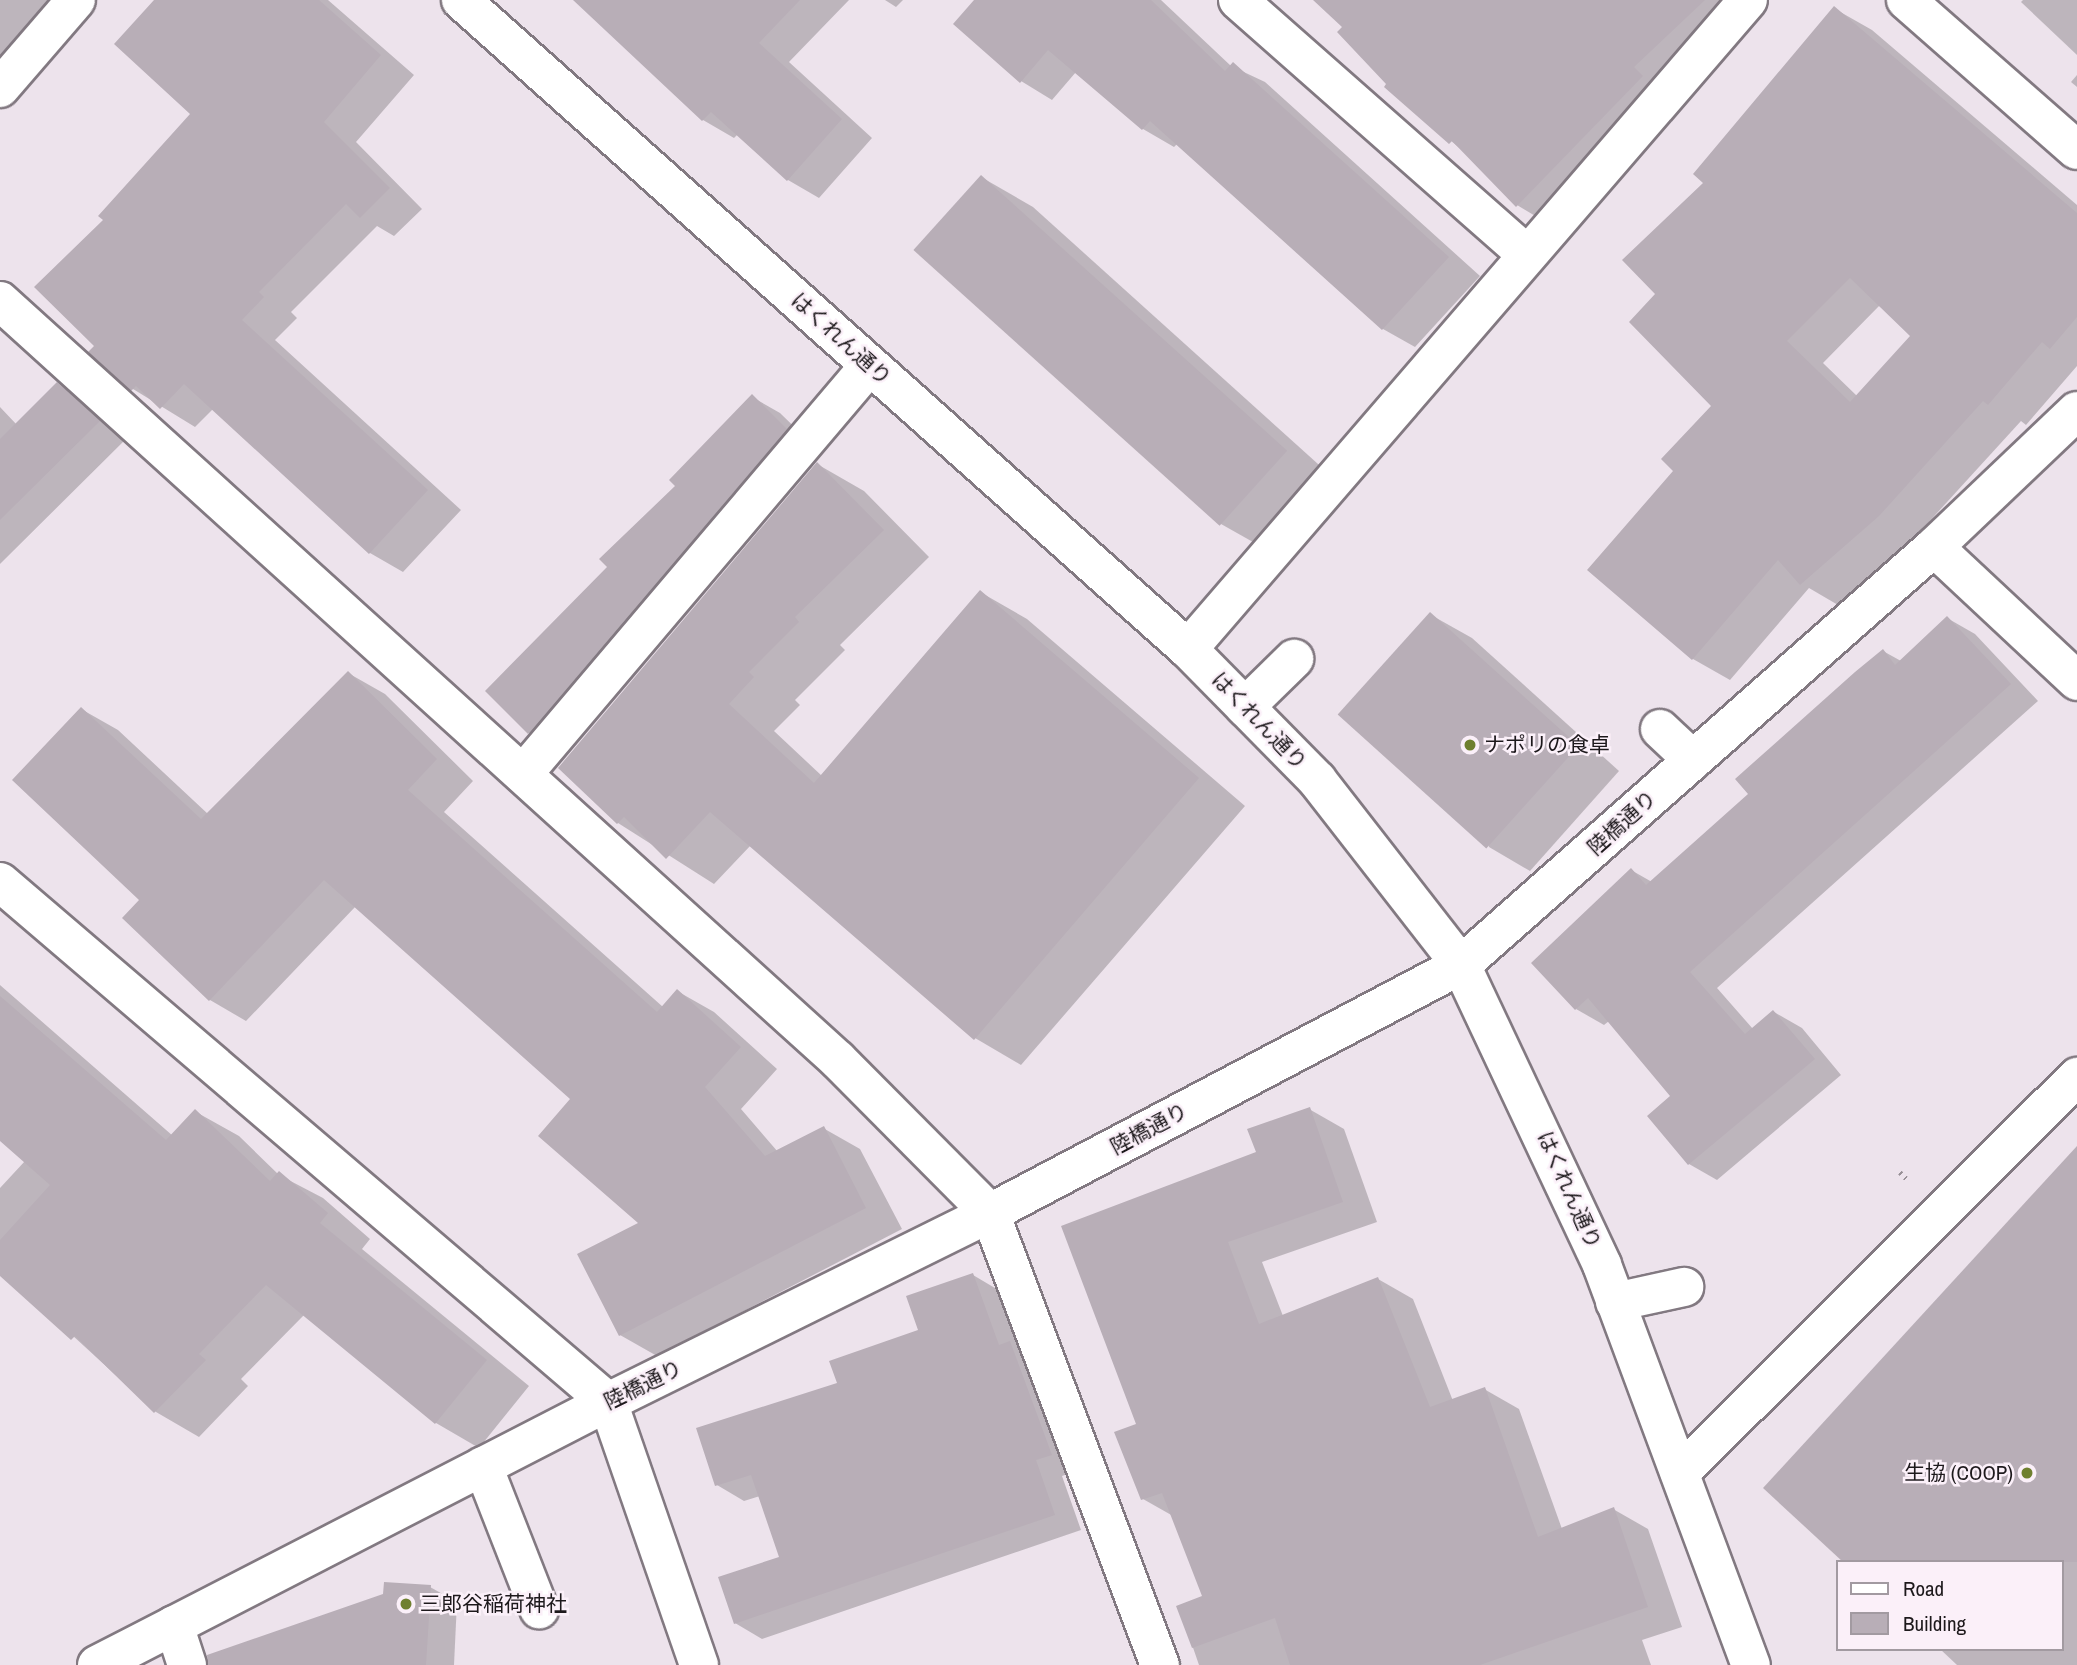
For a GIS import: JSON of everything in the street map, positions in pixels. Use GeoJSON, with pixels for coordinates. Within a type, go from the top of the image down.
{"type":"FeatureCollection","features":[{"type":"Feature","properties":{"kind":"street"},"geometry":{"type":"LineString","coordinates":[[0,88],[76,0]]}},
{"type":"Feature","properties":{"kind":"street","name":"はくれん通り"},"geometry":{"type":"LineString","coordinates":[[461,0],[1188,649],[1317,780],[1461,965],[1543,1132],[1615,1302],[1751,1665]]}},
{"type":"Feature","properties":{"kind":"street"},"geometry":{"type":"LineString","coordinates":[[1238,0],[1527,255]]}},
{"type":"Feature","properties":{"kind":"street"},"geometry":{"type":"LineString","coordinates":[[1188,649],[1748,0]]}},
{"type":"Feature","properties":{"kind":"street"},"geometry":{"type":"LineString","coordinates":[[1906,0],[2077,150]]}},
{"type":"Feature","properties":{"kind":"street"},"geometry":{"type":"LineString","coordinates":[[0,301],[838,1060],[990,1213],[1118,1588],[1160,1665]]}},
{"type":"Feature","properties":{"kind":"street"},"geometry":{"type":"LineString","coordinates":[[523,775],[870,365]]}},
{"type":"Feature","properties":{"kind":"street","name":"陸橋通り"},"geometry":{"type":"LineString","coordinates":[[97,1665],[608,1402],[990,1213],[1461,965],[1934,547],[2074,419]]}},
{"type":"Feature","properties":{"kind":"street"},"geometry":{"type":"LineString","coordinates":[[1934,547],[2077,681]]}},
{"type":"Feature","properties":{"kind":"street"},"geometry":{"type":"LineString","coordinates":[[1245,707],[1294,659]]}},
{"type":"Feature","properties":{"kind":"street"},"geometry":{"type":"LineString","coordinates":[[1660,729],[1693,760]]}},
{"type":"Feature","properties":{"kind":"street"},"geometry":{"type":"LineString","coordinates":[[0,883],[608,1402],[699,1665]]}},
{"type":"Feature","properties":{"kind":"street"},"geometry":{"type":"LineString","coordinates":[[1681,1473],[2077,1077]]}},
{"type":"Feature","properties":{"kind":"street"},"geometry":{"type":"LineString","coordinates":[[1615,1302],[1684,1287]]}},
{"type":"Feature","properties":{"kind":"street"},"geometry":{"type":"LineString","coordinates":[[484,1466],[539,1609]]}},
{"type":"Feature","properties":{"kind":"street"},"geometry":{"type":"LineString","coordinates":[[174,1625],[187,1665]]}},
{"type":"Feature","properties":{"kind":"building"},"geometry":{"type":"Polygon","coordinates":[[[154,0],[319,0],[381,55],[324,122],[390,188],[360,218],[346,204],[259,292],[264,297],[242,320],[428,490],[369,554],[184,384],[160,409],[136,386],[131,391],[88,352],[94,346],[34,287],[103,220],[98,216],[190,114],[114,44],[154,0]]]}},
{"type":"Feature","properties":{"kind":"building"},"geometry":{"type":"Polygon","coordinates":[[[573,0],[800,0],[759,43],[842,119],[787,181],[711,112],[702,121],[573,0]]]}},
{"type":"Feature","properties":{"kind":"building"},"geometry":{"type":"Polygon","coordinates":[[[974,0],[1151,0],[1225,71],[1233,62],[1449,257],[1382,330],[1150,121],[1142,130],[1048,50],[1020,83],[953,24],[974,0]]]}},
{"type":"Feature","properties":{"kind":"building"},"geometry":{"type":"Polygon","coordinates":[[[1313,0],[1705,0],[1634,67],[1643,76],[1516,207],[1452,141],[1449,144],[1384,87],[1386,84],[1337,32],[1342,27],[1313,0]]]}},
{"type":"Feature","properties":{"kind":"building"},"geometry":{"type":"Polygon","coordinates":[[[1834,6],[2077,213],[2077,317],[2050,349],[2042,342],[1988,405],[1983,401],[1879,516],[1800,585],[1778,560],[1692,660],[1587,570],[1673,471],[1661,459],[1711,406],[1629,322],[1655,294],[1622,260],[1703,183],[1693,174],[1834,6]],[[1850,278],[1787,341],[1850,402],[1910,336],[1850,278]]]}},
{"type":"Feature","properties":{"kind":"building"},"geometry":{"type":"Polygon","coordinates":[[[981,175],[1287,451],[1220,526],[913,250],[981,175]]]}},
{"type":"Feature","properties":{"kind":"building"},"geometry":{"type":"Polygon","coordinates":[[[57,382],[100,421],[0,520],[0,439],[57,382]]]}},
{"type":"Feature","properties":{"kind":"building"},"geometry":{"type":"Polygon","coordinates":[[[752,394],[787,429],[528,734],[485,691],[607,567],[599,559],[675,486],[669,480],[752,394]]]}},
{"type":"Feature","properties":{"kind":"building"},"geometry":{"type":"Polygon","coordinates":[[[817,462],[884,530],[795,617],[799,622],[749,672],[754,677],[729,704],[814,783],[980,590],[1199,778],[974,1040],[710,812],[666,859],[624,817],[617,824],[558,768],[817,462]]]}},
{"type":"Feature","properties":{"kind":"building"},"geometry":{"type":"Polygon","coordinates":[[[1430,612],[1579,746],[1486,848],[1338,715],[1430,612]]]}},
{"type":"Feature","properties":{"kind":"building"},"geometry":{"type":"Polygon","coordinates":[[[1947,616],[2011,684],[1690,972],[1745,1034],[1773,1010],[1815,1059],[1688,1165],[1647,1116],[1670,1096],[1588,998],[1575,1010],[1531,963],[1631,868],[1646,885],[1748,794],[1735,779],[1855,672],[1883,649],[1895,665],[1947,616]]]}},
{"type":"Feature","properties":{"kind":"building"},"geometry":{"type":"Polygon","coordinates":[[[348,671],[437,759],[408,790],[657,1012],[677,989],[741,1047],[705,1087],[765,1156],[824,1126],[866,1208],[619,1336],[577,1254],[638,1223],[538,1136],[570,1099],[324,880],[209,1001],[122,918],[139,900],[12,780],[81,707],[201,819],[348,671]]]}},
{"type":"Feature","properties":{"kind":"building"},"geometry":{"type":"Polygon","coordinates":[[[0,996],[166,1140],[195,1109],[270,1181],[279,1171],[328,1213],[320,1223],[487,1360],[435,1424],[266,1285],[199,1354],[206,1360],[154,1413],[75,1336],[71,1340],[0,1276],[0,1240],[50,1185],[0,1141],[0,996]]]}},
{"type":"Feature","properties":{"kind":"building"},"geometry":{"type":"Polygon","coordinates":[[[1310,1107],[1343,1202],[1228,1242],[1259,1324],[1378,1277],[1430,1407],[1485,1387],[1538,1537],[1614,1507],[1648,1607],[1480,1665],[1290,1665],[1275,1618],[1192,1648],[1176,1606],[1202,1596],[1162,1493],[1141,1500],[1114,1432],[1136,1424],[1061,1226],[1256,1152],[1247,1129],[1310,1107]]]}},
{"type":"Feature","properties":{"kind":"building"},"geometry":{"type":"Polygon","coordinates":[[[2077,1146],[2077,1562],[1841,1560],[1763,1488],[2077,1146]]]}},
{"type":"Feature","properties":{"kind":"building"},"geometry":{"type":"Polygon","coordinates":[[[973,1273],[999,1345],[1010,1341],[1052,1455],[1036,1460],[1055,1515],[734,1624],[718,1577],[779,1557],[751,1475],[715,1486],[696,1428],[837,1383],[829,1361],[918,1330],[906,1296],[973,1273]]]}},
{"type":"Feature","properties":{"kind":"building"},"geometry":{"type":"Polygon","coordinates":[[[384,1582],[431,1585],[426,1665],[208,1665],[207,1655],[383,1594],[384,1582]]]}},
{"type":"Feature","properties":{"kind":"place","name":"ナポリの食卓"},"geometry":{"type":"Point","coordinates":[1470,745]}},
{"type":"Feature","properties":{"kind":"place","name":"生協 (COOP)"},"geometry":{"type":"Point","coordinates":[2027,1473]}},
{"type":"Feature","properties":{"kind":"place","name":"三郎谷稲荷神社"},"geometry":{"type":"Point","coordinates":[406,1604]}}]}
